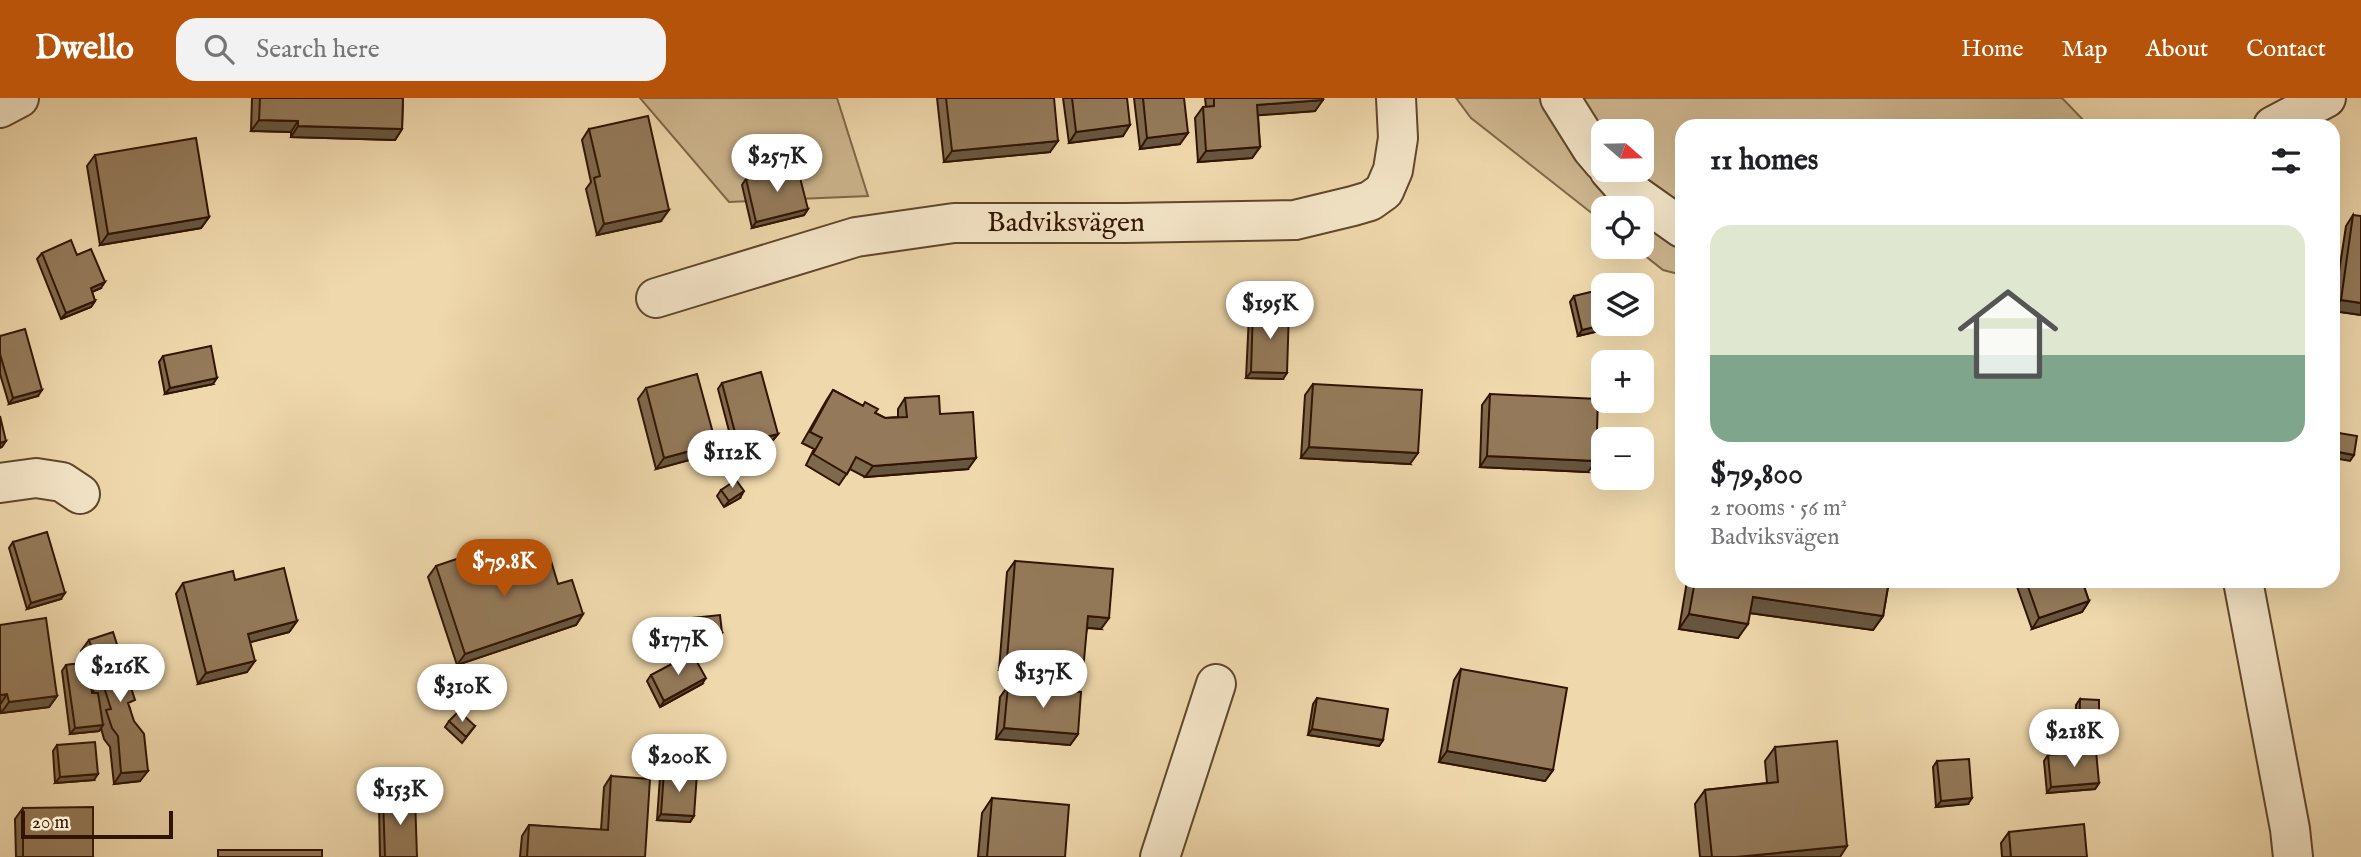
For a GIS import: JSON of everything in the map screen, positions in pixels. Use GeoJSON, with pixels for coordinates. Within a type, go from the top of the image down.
{"type":"FeatureCollection","features":[{"type":"Feature","properties":{"kind":"street"},"geometry":{"type":"LineString","coordinates":[[0,108],[19,98]]}},
{"type":"Feature","properties":{"kind":"street","name":"Badviksvägen"},"geometry":{"type":"LineString","coordinates":[[656,298],[856,237],[954,223],[1294,220],[1353,206],[1370,201],[1384,191],[1393,170],[1398,138],[1396,98]]}},
{"type":"Feature","properties":{"kind":"street"},"geometry":{"type":"LineString","coordinates":[[1560,98],[1591,147]]}},
{"type":"Feature","properties":{"kind":"street"},"geometry":{"type":"LineString","coordinates":[[2286,119],[2326,98]]}},
{"type":"Feature","properties":{"kind":"street"},"geometry":{"type":"LineString","coordinates":[[1620,182],[1675,223]]}},
{"type":"Feature","properties":{"kind":"street"},"geometry":{"type":"LineString","coordinates":[[0,483],[36,478],[62,482],[80,494]]}},
{"type":"Feature","properties":{"kind":"street"},"geometry":{"type":"LineString","coordinates":[[2244,588],[2290,828],[2293,857]]}},
{"type":"Feature","properties":{"kind":"street"},"geometry":{"type":"LineString","coordinates":[[1160,857],[1216,684]]}},
{"type":"Feature","properties":{"kind":"shaded area"},"geometry":{"type":"Polygon","coordinates":[[[640,98],[837,98],[868,196],[729,202],[640,98]]]}},
{"type":"Feature","properties":{"kind":"shaded area"},"geometry":{"type":"Polygon","coordinates":[[[1456,98],[2062,98],[2082,119],[1675,119],[1675,273],[1663,270],[1649,259],[1654,259],[1654,196],[1591,196],[1591,213],[1471,118],[1456,98]]]}},
{"type":"Feature","properties":{"kind":"building"},"geometry":{"type":"Polygon","coordinates":[[[260,98],[403,98],[402,129],[298,126],[298,121],[259,120],[260,98]]]}},
{"type":"Feature","properties":{"kind":"building"},"geometry":{"type":"Polygon","coordinates":[[[946,98],[1054,98],[1058,141],[952,151],[946,98]]]}},
{"type":"Feature","properties":{"kind":"building"},"geometry":{"type":"Polygon","coordinates":[[[1072,98],[1127,98],[1130,125],[1076,132],[1072,98]]]}},
{"type":"Feature","properties":{"kind":"building"},"geometry":{"type":"Polygon","coordinates":[[[1143,98],[1184,98],[1188,133],[1147,138],[1143,98]]]}},
{"type":"Feature","properties":{"kind":"building"},"geometry":{"type":"Polygon","coordinates":[[[1214,98],[1323,100],[1257,105],[1260,147],[1206,151],[1203,107],[1214,106],[1214,98]]]}},
{"type":"Feature","properties":{"kind":"building"},"geometry":{"type":"Polygon","coordinates":[[[648,116],[669,210],[604,224],[594,178],[600,176],[589,129],[648,116]]]}},
{"type":"Feature","properties":{"kind":"building"},"geometry":{"type":"Polygon","coordinates":[[[196,138],[209,217],[108,234],[95,155],[196,138]]]}},
{"type":"Feature","properties":{"kind":"building"},"geometry":{"type":"Polygon","coordinates":[[[797,166],[808,209],[756,222],[746,179],[797,166]]]}},
{"type":"Feature","properties":{"kind":"building"},"geometry":{"type":"Polygon","coordinates":[[[2353,215],[2361,216],[2361,303],[2341,300],[2353,215]]]}},
{"type":"Feature","properties":{"kind":"building"},"geometry":{"type":"Polygon","coordinates":[[[71,240],[77,255],[91,249],[105,282],[91,288],[95,301],[66,313],[42,253],[71,240]]]}},
{"type":"Feature","properties":{"kind":"building"},"geometry":{"type":"Polygon","coordinates":[[[1591,292],[1591,328],[1582,330],[1574,296],[1591,292]]]}},
{"type":"Feature","properties":{"kind":"building"},"geometry":{"type":"Polygon","coordinates":[[[1253,309],[1289,310],[1287,373],[1251,372],[1253,309]]]}},
{"type":"Feature","properties":{"kind":"building"},"geometry":{"type":"Polygon","coordinates":[[[25,329],[42,390],[13,398],[0,354],[0,336],[25,329]]]}},
{"type":"Feature","properties":{"kind":"building"},"geometry":{"type":"Polygon","coordinates":[[[211,346],[217,378],[170,388],[163,356],[211,346]]]}},
{"type":"Feature","properties":{"kind":"building"},"geometry":{"type":"Polygon","coordinates":[[[761,372],[778,434],[738,444],[722,383],[761,372]]]}},
{"type":"Feature","properties":{"kind":"building"},"geometry":{"type":"Polygon","coordinates":[[[697,374],[716,444],[664,458],[646,388],[697,374]]]}},
{"type":"Feature","properties":{"kind":"building"},"geometry":{"type":"Polygon","coordinates":[[[1313,384],[1422,390],[1418,453],[1309,447],[1313,384]]]}},
{"type":"Feature","properties":{"kind":"building"},"geometry":{"type":"Polygon","coordinates":[[[833,390],[863,406],[865,402],[878,409],[875,413],[885,418],[907,417],[905,398],[939,396],[940,414],[973,412],[976,458],[873,466],[856,457],[847,474],[813,454],[822,438],[810,432],[833,390]]]}},
{"type":"Feature","properties":{"kind":"building"},"geometry":{"type":"Polygon","coordinates":[[[1490,394],[1591,399],[1591,413],[1598,413],[1597,427],[1591,427],[1591,461],[1487,456],[1490,394]]]}},
{"type":"Feature","properties":{"kind":"building"},"geometry":{"type":"Polygon","coordinates":[[[0,416],[6,441],[0,443],[0,416]]]}},
{"type":"Feature","properties":{"kind":"building"},"geometry":{"type":"Polygon","coordinates":[[[2340,433],[2357,436],[2354,455],[2340,452],[2340,433]]]}},
{"type":"Feature","properties":{"kind":"building"},"geometry":{"type":"Polygon","coordinates":[[[736,480],[744,491],[729,501],[721,490],[736,480]]]}},
{"type":"Feature","properties":{"kind":"building"},"geometry":{"type":"Polygon","coordinates":[[[47,532],[65,593],[31,603],[13,542],[47,532]]]}},
{"type":"Feature","properties":{"kind":"building"},"geometry":{"type":"Polygon","coordinates":[[[486,549],[496,579],[512,573],[508,559],[530,551],[534,565],[551,561],[558,584],[572,580],[583,614],[465,654],[436,566],[486,549]]]}},
{"type":"Feature","properties":{"kind":"building"},"geometry":{"type":"Polygon","coordinates":[[[1015,561],[1113,569],[1109,618],[1088,616],[1082,682],[1038,678],[1039,662],[1007,659],[1015,561]]]}},
{"type":"Feature","properties":{"kind":"building"},"geometry":{"type":"Polygon","coordinates":[[[284,568],[297,621],[248,634],[255,661],[206,673],[183,583],[233,571],[235,580],[284,568]]]}},
{"type":"Feature","properties":{"kind":"building"},"geometry":{"type":"Polygon","coordinates":[[[1694,588],[1888,588],[1883,616],[1753,597],[1748,624],[1689,614],[1694,588]]]}},
{"type":"Feature","properties":{"kind":"building"},"geometry":{"type":"Polygon","coordinates":[[[2028,588],[2084,588],[2089,601],[2039,618],[2028,588]]]}},
{"type":"Feature","properties":{"kind":"building"},"geometry":{"type":"Polygon","coordinates":[[[720,615],[722,633],[667,643],[664,621],[720,615]]]}},
{"type":"Feature","properties":{"kind":"building"},"geometry":{"type":"Polygon","coordinates":[[[46,618],[57,696],[9,702],[7,694],[0,695],[0,625],[46,618]]]}},
{"type":"Feature","properties":{"kind":"building"},"geometry":{"type":"Polygon","coordinates":[[[113,632],[135,700],[128,703],[134,721],[144,734],[148,771],[121,773],[118,736],[106,710],[111,709],[89,640],[113,632]]]}},
{"type":"Feature","properties":{"kind":"building"},"geometry":{"type":"Polygon","coordinates":[[[692,653],[706,678],[664,701],[651,675],[692,653]]]}},
{"type":"Feature","properties":{"kind":"building"},"geometry":{"type":"Polygon","coordinates":[[[88,662],[92,693],[98,693],[103,725],[75,728],[66,665],[88,662]]]}},
{"type":"Feature","properties":{"kind":"building"},"geometry":{"type":"Polygon","coordinates":[[[1461,669],[1567,688],[1553,770],[1447,751],[1461,669]]]}},
{"type":"Feature","properties":{"kind":"building"},"geometry":{"type":"Polygon","coordinates":[[[1008,686],[1081,692],[1078,734],[1004,728],[1008,686]]]}},
{"type":"Feature","properties":{"kind":"building"},"geometry":{"type":"Polygon","coordinates":[[[1317,698],[1388,709],[1383,740],[1312,729],[1317,698]]]}},
{"type":"Feature","properties":{"kind":"building"},"geometry":{"type":"Polygon","coordinates":[[[2080,699],[2099,700],[2099,742],[2079,742],[2080,699]]]}},
{"type":"Feature","properties":{"kind":"building"},"geometry":{"type":"Polygon","coordinates":[[[459,711],[475,726],[466,737],[449,721],[459,711]]]}},
{"type":"Feature","properties":{"kind":"building"},"geometry":{"type":"Polygon","coordinates":[[[1837,741],[1847,846],[1712,857],[1705,790],[1778,782],[1775,747],[1837,741]]]}},
{"type":"Feature","properties":{"kind":"building"},"geometry":{"type":"Polygon","coordinates":[[[95,742],[98,774],[60,777],[57,745],[95,742]]]}},
{"type":"Feature","properties":{"kind":"building"},"geometry":{"type":"Polygon","coordinates":[[[2096,751],[2099,783],[2051,787],[2048,755],[2096,751]]]}},
{"type":"Feature","properties":{"kind":"building"},"geometry":{"type":"Polygon","coordinates":[[[1969,759],[1972,798],[1941,801],[1937,761],[1969,759]]]}},
{"type":"Feature","properties":{"kind":"building"},"geometry":{"type":"Polygon","coordinates":[[[664,771],[697,773],[694,816],[661,814],[664,771]]]}},
{"type":"Feature","properties":{"kind":"building"},"geometry":{"type":"Polygon","coordinates":[[[611,776],[650,779],[645,857],[527,857],[529,825],[608,830],[611,776]]]}},
{"type":"Feature","properties":{"kind":"building"},"geometry":{"type":"Polygon","coordinates":[[[415,797],[417,857],[385,857],[383,798],[415,797]]]}},
{"type":"Feature","properties":{"kind":"building"},"geometry":{"type":"Polygon","coordinates":[[[992,798],[1069,805],[1065,857],[987,857],[992,798]]]}},
{"type":"Feature","properties":{"kind":"building"},"geometry":{"type":"Polygon","coordinates":[[[93,807],[93,857],[23,857],[23,808],[93,807]]]}},
{"type":"Feature","properties":{"kind":"building"},"geometry":{"type":"Polygon","coordinates":[[[2084,824],[2087,857],[2011,857],[2009,832],[2084,824]]]}},
{"type":"Feature","properties":{"kind":"building"},"geometry":{"type":"Polygon","coordinates":[[[218,850],[322,850],[322,857],[218,857],[218,850]]]}}]}
